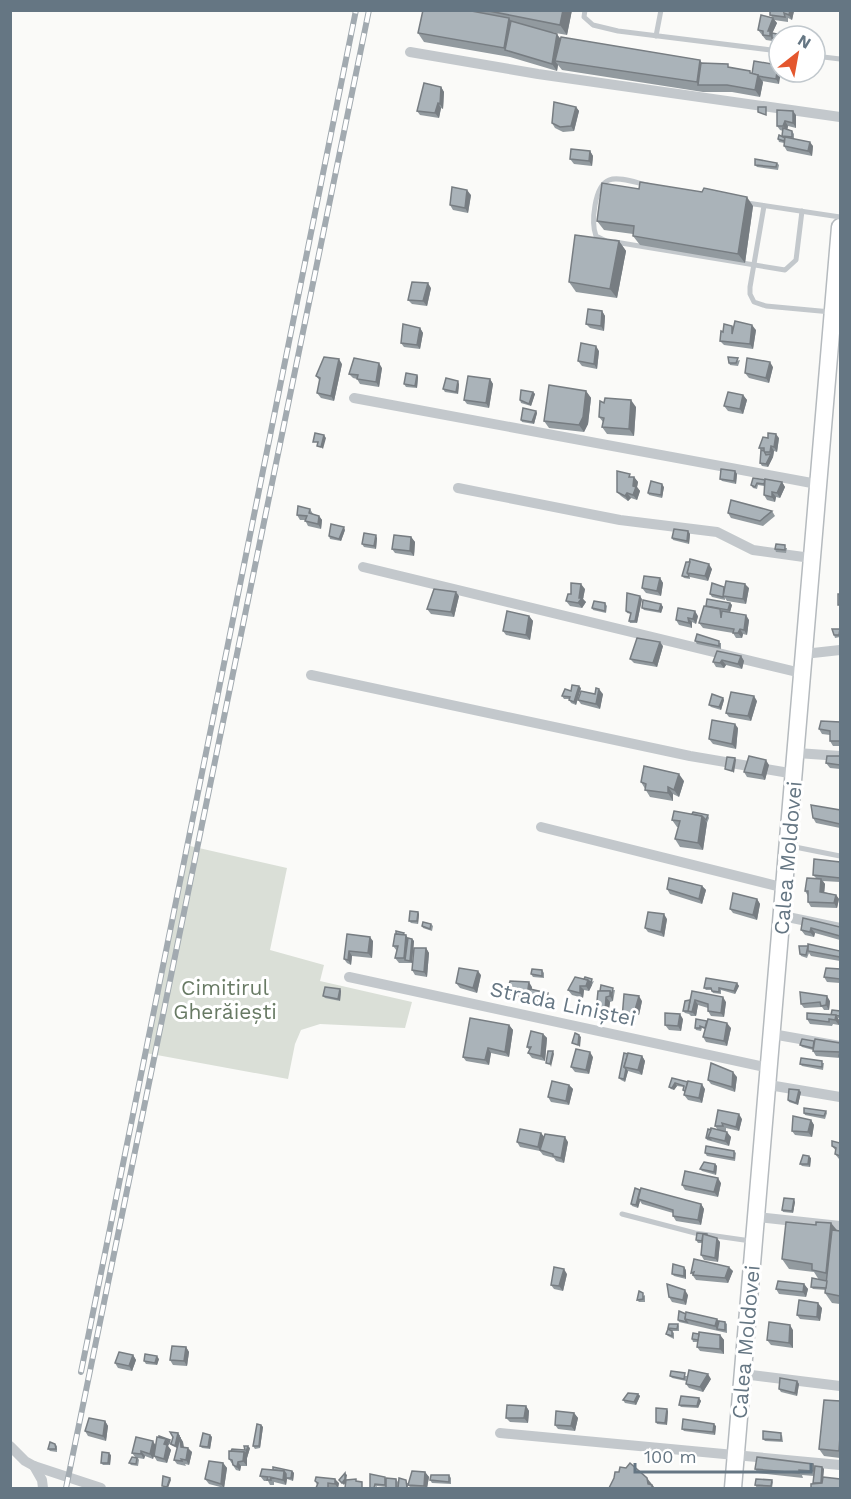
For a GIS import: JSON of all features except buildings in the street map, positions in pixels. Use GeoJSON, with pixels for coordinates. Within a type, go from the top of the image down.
{"type":"FeatureCollection","features":[{"type":"Feature","properties":{"kind":"main road","name":"Calea Moldovei"},"geometry":{"type":"LineString","coordinates":[[733,1488],[756,1241],[795,774],[801,673],[840,227]]}},
{"type":"Feature","properties":{"kind":"street"},"geometry":{"type":"LineString","coordinates":[[410,52],[538,74],[840,117]]}},
{"type":"Feature","properties":{"kind":"street"},"geometry":{"type":"LineString","coordinates":[[354,398],[817,484]]}},
{"type":"Feature","properties":{"kind":"street"},"geometry":{"type":"LineString","coordinates":[[458,488],[620,520],[717,532],[753,549],[811,558]]}},
{"type":"Feature","properties":{"kind":"street"},"geometry":{"type":"LineString","coordinates":[[363,567],[801,673]]}},
{"type":"Feature","properties":{"kind":"street"},"geometry":{"type":"LineString","coordinates":[[804,654],[840,650]]}},
{"type":"Feature","properties":{"kind":"street"},"geometry":{"type":"LineString","coordinates":[[311,675],[690,756],[795,774]]}},
{"type":"Feature","properties":{"kind":"street"},"geometry":{"type":"LineString","coordinates":[[796,753],[840,756]]}},
{"type":"Feature","properties":{"kind":"street"},"geometry":{"type":"LineString","coordinates":[[541,827],[785,888]]}},
{"type":"Feature","properties":{"kind":"street"},"geometry":{"type":"LineString","coordinates":[[783,916],[840,928]]}},
{"type":"Feature","properties":{"kind":"street","name":"Strada Liniștei"},"geometry":{"type":"LineString","coordinates":[[349,977],[769,1077],[840,1097]]}},
{"type":"Feature","properties":{"kind":"street"},"geometry":{"type":"LineString","coordinates":[[772,1034],[840,1046]]}},
{"type":"Feature","properties":{"kind":"street"},"geometry":{"type":"LineString","coordinates":[[758,1217],[840,1226]]}},
{"type":"Feature","properties":{"kind":"street"},"geometry":{"type":"LineString","coordinates":[[743,1374],[840,1386]]}},
{"type":"Feature","properties":{"kind":"street"},"geometry":{"type":"LineString","coordinates":[[500,1433],[840,1465]]}},
{"type":"Feature","properties":{"kind":"street"},"geometry":{"type":"LineString","coordinates":[[10,1446],[25,1461],[34,1466],[78,1484],[100,1488]]}},
{"type":"Feature","properties":{"kind":"street"},"geometry":{"type":"LineString","coordinates":[[34,1466],[44,1488]]}},
{"type":"Feature","properties":{"kind":"lane"},"geometry":{"type":"LineString","coordinates":[[585,10],[584,17],[593,25],[656,36],[767,50]]}},
{"type":"Feature","properties":{"kind":"lane"},"geometry":{"type":"LineString","coordinates":[[656,36],[661,10]]}},
{"type":"Feature","properties":{"kind":"lane"},"geometry":{"type":"LineString","coordinates":[[659,187],[613,178],[608,180],[599,191],[593,228],[596,236],[603,240],[754,267],[785,270],[792,267],[796,260],[802,212]]}},
{"type":"Feature","properties":{"kind":"lane"},"geometry":{"type":"LineString","coordinates":[[740,202],[840,217]]}},
{"type":"Feature","properties":{"kind":"lane"},"geometry":{"type":"LineString","coordinates":[[764,206],[750,294],[754,302],[766,306],[833,313]]}},
{"type":"Feature","properties":{"kind":"lane"},"geometry":{"type":"LineString","coordinates":[[789,846],[840,856]]}},
{"type":"Feature","properties":{"kind":"lane"},"geometry":{"type":"LineString","coordinates":[[622,1214],[695,1233],[756,1241]]}},
{"type":"Feature","properties":{"kind":"green space","name":"Cimitirul Gherăiești"},"geometry":{"type":"Polygon","coordinates":[[[190,846],[287,868],[270,950],[324,965],[320,981],[412,1002],[405,1028],[320,1024],[301,1030],[295,1044],[288,1079],[146,1053],[190,846]]]}},
{"type":"Feature","properties":{"kind":"railway"},"geometry":{"type":"LineString","coordinates":[[81,1372],[356,10]]}},
{"type":"Feature","properties":{"kind":"railway"},"geometry":{"type":"LineString","coordinates":[[66,1488],[369,10]]}}]}
